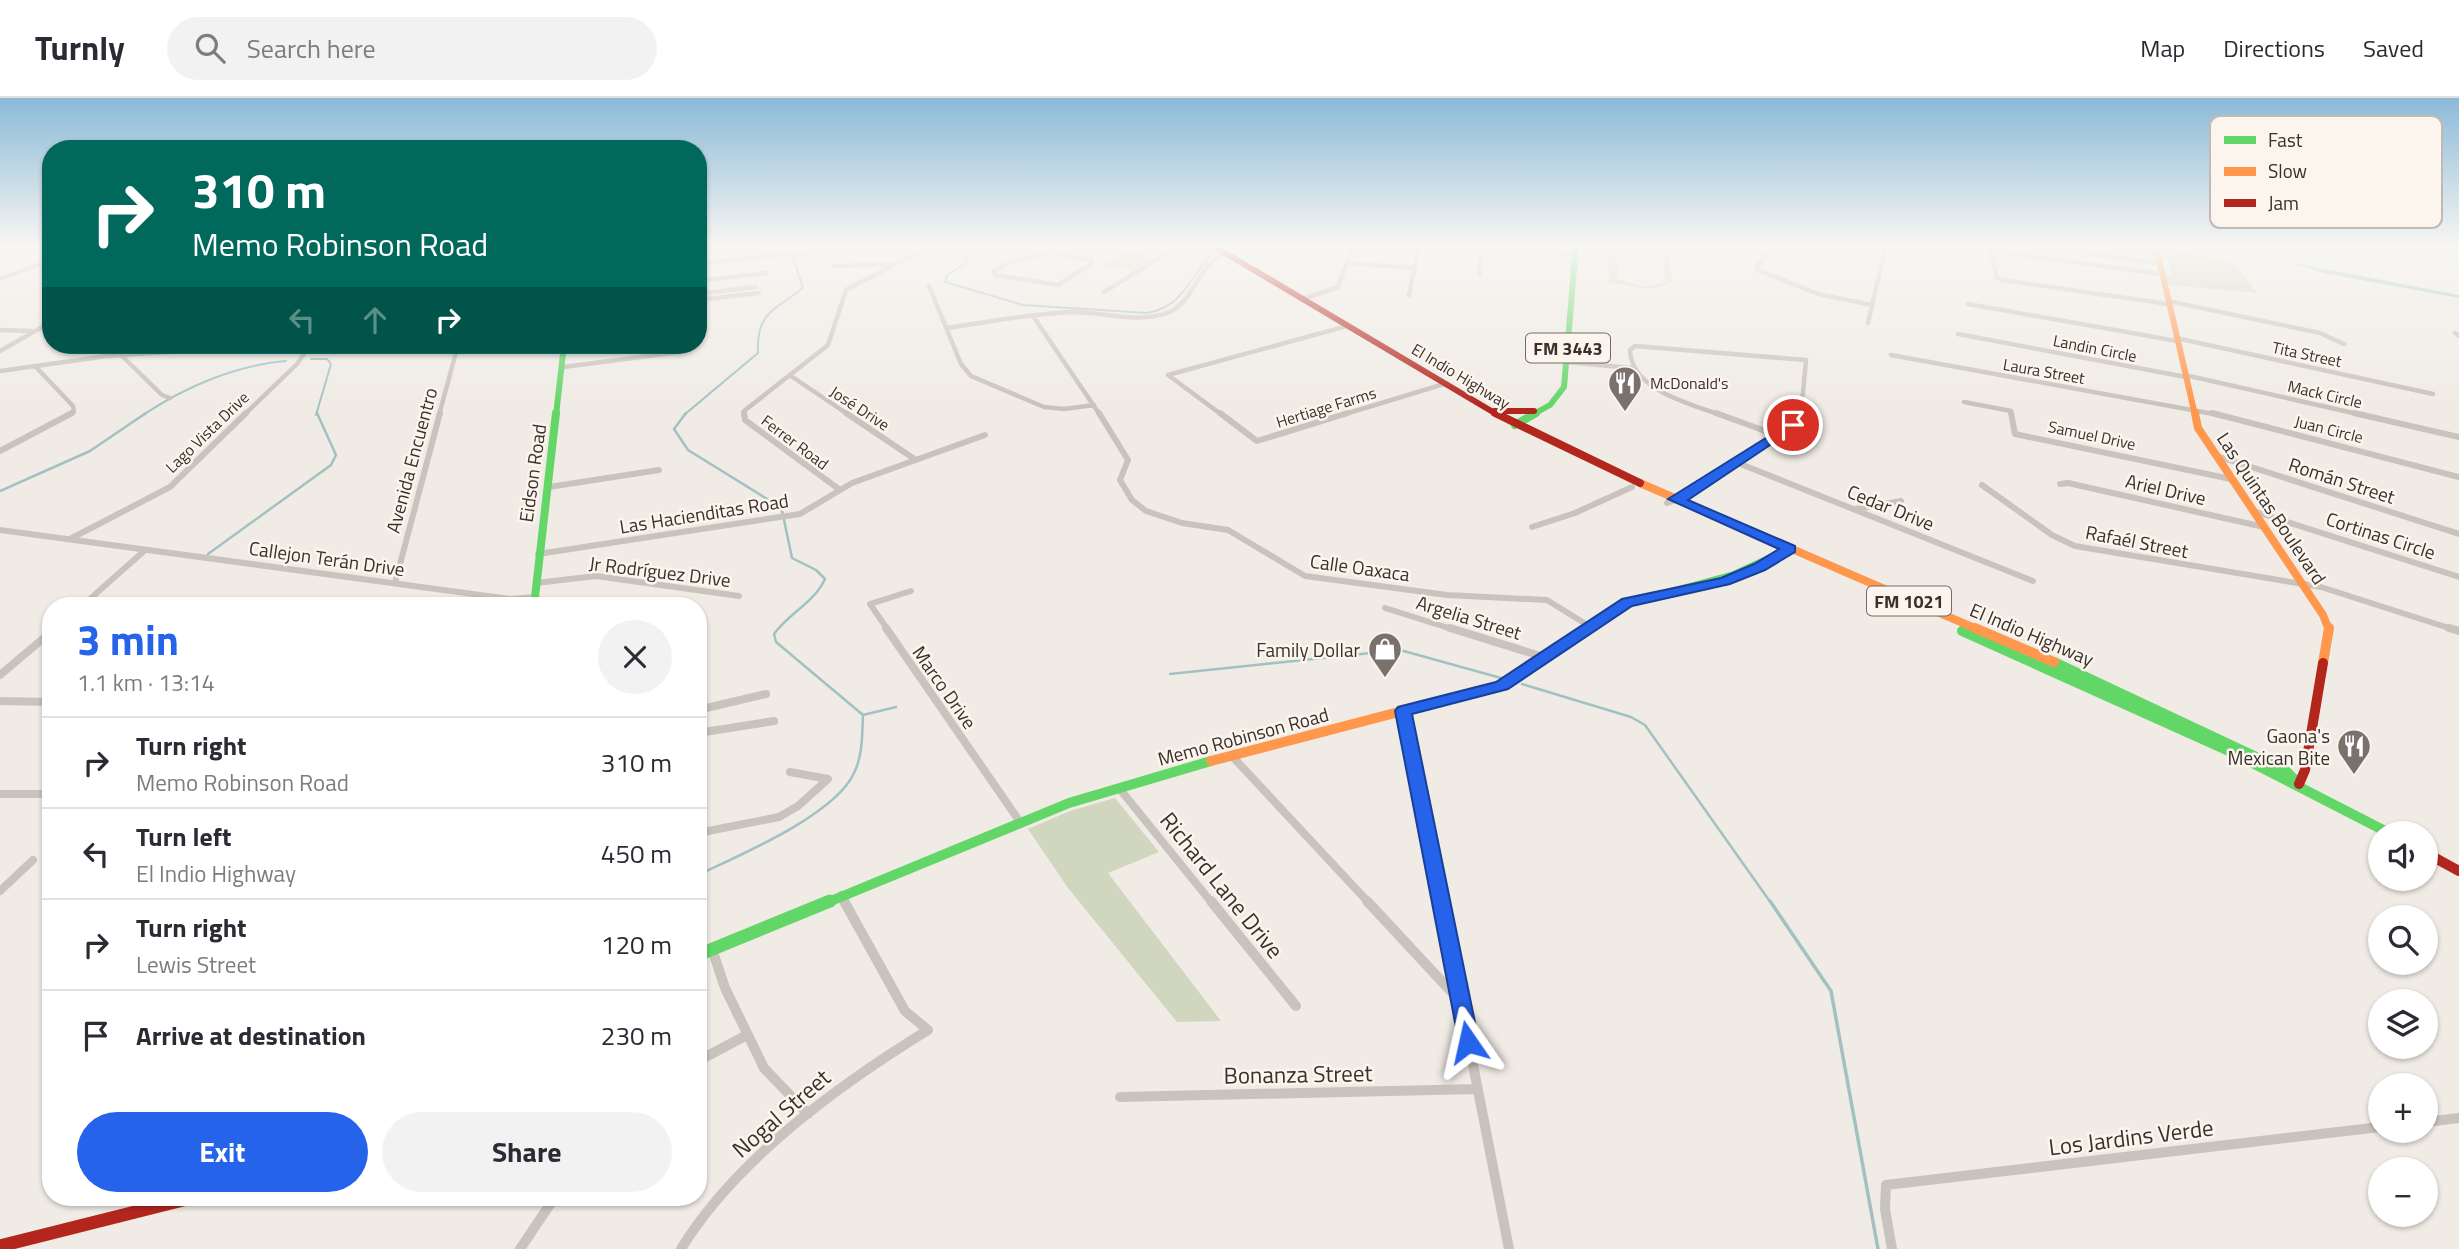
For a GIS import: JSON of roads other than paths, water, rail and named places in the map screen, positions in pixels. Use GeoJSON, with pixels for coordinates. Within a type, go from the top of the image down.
{"type":"FeatureCollection","features":[{"type":"Feature","properties":{"kind":"street","name":"Ferrer Road"},"geometry":{"type":"LineString","coordinates":[[839,489],[780,448],[743,416],[749,406],[828,345],[843,299]]}},
{"type":"Feature","properties":{"kind":"street"},"geometry":{"type":"LineString","coordinates":[[934,299],[963,368],[971,376],[1044,407],[1064,409],[1094,405]]}},
{"type":"Feature","properties":{"kind":"street"},"geometry":{"type":"LineString","coordinates":[[947,328],[1068,312],[1159,315],[1181,306],[1186,299]]}},
{"type":"Feature","properties":{"kind":"street","name":"El Indio Highway"},"geometry":{"type":"LineString","coordinates":[[1302,299],[1515,425],[1671,501],[2130,696],[2286,771],[2299,783],[2368,821]]}},
{"type":"Feature","properties":{"kind":"street","name":"FM 3443"},"geometry":{"type":"LineString","coordinates":[[1515,425],[1543,410],[1564,387],[1572,299]]}},
{"type":"Feature","properties":{"kind":"street"},"geometry":{"type":"LineString","coordinates":[[1841,299],[1872,305]]}},
{"type":"Feature","properties":{"kind":"street"},"geometry":{"type":"LineString","coordinates":[[1868,323],[1873,299]]}},
{"type":"Feature","properties":{"kind":"street"},"geometry":{"type":"LineString","coordinates":[[2143,299],[2320,333],[2344,344]]}},
{"type":"Feature","properties":{"kind":"street","name":"Las Quintas Boulevard"},"geometry":{"type":"LineString","coordinates":[[2167,299],[2198,428],[2323,615],[2330,634],[2305,770],[2299,783]]}},
{"type":"Feature","properties":{"kind":"street","name":"Tita Street"},"geometry":{"type":"LineString","coordinates":[[1968,304],[2176,340],[2433,394]]}},
{"type":"Feature","properties":{"kind":"street","name":"Calle Oaxaca"},"geometry":{"type":"LineString","coordinates":[[1033,316],[1127,456],[1127,466],[1120,474],[1124,489],[1139,506],[1156,515],[1228,530],[1305,576],[1447,595],[1547,600],[1556,603],[1589,626]]}},
{"type":"Feature","properties":{"kind":"street"},"geometry":{"type":"LineString","coordinates":[[0,351],[42,326]]}},
{"type":"Feature","properties":{"kind":"street","name":"Hertiage Farms"},"geometry":{"type":"LineString","coordinates":[[1347,326],[1168,375],[1257,440],[1444,384]]}},
{"type":"Feature","properties":{"kind":"street"},"geometry":{"type":"LineString","coordinates":[[0,330],[33,331]]}},
{"type":"Feature","properties":{"kind":"street","name":"Landin Circle"},"geometry":{"type":"LineString","coordinates":[[1958,334],[2185,376]]}},
{"type":"Feature","properties":{"kind":"street"},"geometry":{"type":"LineString","coordinates":[[1631,368],[1630,351],[1635,346],[1806,360],[1799,417],[1779,436],[1738,463],[1686,496],[1671,501]]}},
{"type":"Feature","properties":{"kind":"street"},"geometry":{"type":"LineString","coordinates":[[0,371],[136,354]]}},
{"type":"Feature","properties":{"kind":"street","name":"Lago Vista Drive"},"geometry":{"type":"LineString","coordinates":[[69,539],[150,499],[175,483],[297,364],[304,354]]}},
{"type":"Feature","properties":{"kind":"street","name":"Avenida Encuentro"},"geometry":{"type":"LineString","coordinates":[[395,583],[456,354]]}},
{"type":"Feature","properties":{"kind":"street","name":"Eidson Road"},"geometry":{"type":"LineString","coordinates":[[534,597],[564,354]]}},
{"type":"Feature","properties":{"kind":"street"},"geometry":{"type":"LineString","coordinates":[[563,367],[664,354]]}},
{"type":"Feature","properties":{"kind":"street"},"geometry":{"type":"LineString","coordinates":[[121,355],[162,395],[170,398]]}},
{"type":"Feature","properties":{"kind":"street","name":"Laura Street"},"geometry":{"type":"LineString","coordinates":[[1891,355],[2192,408]]}},
{"type":"Feature","properties":{"kind":"street"},"geometry":{"type":"LineString","coordinates":[[1567,362],[1631,368],[1652,386],[1779,436]]}},
{"type":"Feature","properties":{"kind":"street"},"geometry":{"type":"LineString","coordinates":[[0,451],[74,412],[74,407],[35,366]]}},
{"type":"Feature","properties":{"kind":"street","name":"José Drive"},"geometry":{"type":"LineString","coordinates":[[791,376],[916,460]]}},
{"type":"Feature","properties":{"kind":"street","name":"Mack Circle"},"geometry":{"type":"LineString","coordinates":[[2185,376],[2459,437]]}},
{"type":"Feature","properties":{"kind":"street","name":"Samuel Drive"},"geometry":{"type":"LineString","coordinates":[[1964,402],[2011,411],[2015,434],[2231,479]]}},
{"type":"Feature","properties":{"kind":"street","name":"Juan Circle"},"geometry":{"type":"LineString","coordinates":[[2192,408],[2459,477]]}},
{"type":"Feature","properties":{"kind":"street"},"geometry":{"type":"LineString","coordinates":[[1488,410],[1516,414],[1543,410]]}},
{"type":"Feature","properties":{"kind":"street","name":"El Indio Highway"},"geometry":{"type":"LineString","coordinates":[[1515,425],[1522,433],[1632,487],[1671,501]]}},
{"type":"Feature","properties":{"kind":"street","name":"Las Hacienditas Road"},"geometry":{"type":"LineString","coordinates":[[538,554],[792,516],[810,510],[839,489],[985,435]]}},
{"type":"Feature","properties":{"kind":"street","name":"Román Street"},"geometry":{"type":"LineString","coordinates":[[2215,456],[2459,534]]}},
{"type":"Feature","properties":{"kind":"street","name":"Cedar Drive"},"geometry":{"type":"LineString","coordinates":[[1738,463],[2033,580]]}},
{"type":"Feature","properties":{"kind":"street"},"geometry":{"type":"LineString","coordinates":[[549,487],[659,470]]}},
{"type":"Feature","properties":{"kind":"street","name":"Ariel Drive"},"geometry":{"type":"LineString","coordinates":[[2060,484],[2068,483],[2264,527]]}},
{"type":"Feature","properties":{"kind":"street","name":"Rafaél Street"},"geometry":{"type":"LineString","coordinates":[[1982,485],[2052,536],[2075,546],[2303,584],[2334,591],[2459,631]]}},
{"type":"Feature","properties":{"kind":"street"},"geometry":{"type":"LineString","coordinates":[[1532,527],[1575,513],[1632,487]]}},
{"type":"Feature","properties":{"kind":"street"},"geometry":{"type":"LineString","coordinates":[[1855,509],[1901,501]]}},
{"type":"Feature","properties":{"kind":"street","name":"Cortinas Circle"},"geometry":{"type":"LineString","coordinates":[[2253,511],[2459,577]]}},
{"type":"Feature","properties":{"kind":"street","name":"Callejon Terán Drive"},"geometry":{"type":"LineString","coordinates":[[0,530],[502,597]]}},
{"type":"Feature","properties":{"kind":"street"},"geometry":{"type":"LineString","coordinates":[[92,597],[144,551]]}},
{"type":"Feature","properties":{"kind":"street","name":"Memo Robinson Road"},"geometry":{"type":"LineString","coordinates":[[707,951],[1020,822],[1119,788],[1231,755],[1502,685],[1589,626],[1635,600],[1725,581],[1786,551]]}},
{"type":"Feature","properties":{"kind":"street","name":"Jr Rodríguez Drive"},"geometry":{"type":"LineString","coordinates":[[536,583],[596,576],[739,596]]}},
{"type":"Feature","properties":{"kind":"street","name":"Marco Drive"},"geometry":{"type":"LineString","coordinates":[[911,591],[870,604],[1020,822]]}},
{"type":"Feature","properties":{"kind":"street","name":"Argelia Street"},"geometry":{"type":"LineString","coordinates":[[1385,608],[1544,657]]}},
{"type":"Feature","properties":{"kind":"street"},"geometry":{"type":"LineString","coordinates":[[0,675],[42,640]]}},
{"type":"Feature","properties":{"kind":"street"},"geometry":{"type":"LineString","coordinates":[[707,708],[766,694]]}},
{"type":"Feature","properties":{"kind":"street"},"geometry":{"type":"LineString","coordinates":[[0,701],[42,702]]}},
{"type":"Feature","properties":{"kind":"street"},"geometry":{"type":"LineString","coordinates":[[1404,711],[1509,1249]]}},
{"type":"Feature","properties":{"kind":"street"},"geometry":{"type":"LineString","coordinates":[[707,732],[774,721]]}},
{"type":"Feature","properties":{"kind":"street"},"geometry":{"type":"LineString","coordinates":[[1231,755],[1461,1001]]}},
{"type":"Feature","properties":{"kind":"street"},"geometry":{"type":"LineString","coordinates":[[707,828],[770,821],[794,812],[828,779],[790,772]]}},
{"type":"Feature","properties":{"kind":"street","name":"Richard Lane Drive"},"geometry":{"type":"LineString","coordinates":[[1119,788],[1296,1006]]}},
{"type":"Feature","properties":{"kind":"street"},"geometry":{"type":"LineString","coordinates":[[0,794],[42,794]]}},
{"type":"Feature","properties":{"kind":"street"},"geometry":{"type":"LineString","coordinates":[[0,891],[33,860]]}},
{"type":"Feature","properties":{"kind":"street"},"geometry":{"type":"LineString","coordinates":[[2438,860],[2459,871]]}},
{"type":"Feature","properties":{"kind":"street","name":"Nogal Street"},"geometry":{"type":"LineString","coordinates":[[681,1249],[734,1181],[808,1114],[869,1065],[928,1030],[905,1011],[841,895]]}},
{"type":"Feature","properties":{"kind":"street"},"geometry":{"type":"LineString","coordinates":[[712,949],[764,1069],[808,1114]]}},
{"type":"Feature","properties":{"kind":"street"},"geometry":{"type":"LineString","coordinates":[[707,1056],[747,1035]]}},
{"type":"Feature","properties":{"kind":"street","name":"Bonanza Street"},"geometry":{"type":"LineString","coordinates":[[1120,1097],[1478,1089]]}},
{"type":"Feature","properties":{"kind":"street"},"geometry":{"type":"LineString","coordinates":[[2438,1121],[2459,1118]]}},
{"type":"Feature","properties":{"kind":"street","name":"Los Jardins Verde"},"geometry":{"type":"LineString","coordinates":[[1892,1249],[1885,1209],[1886,1185],[2368,1128]]}},
{"type":"Feature","properties":{"kind":"street"},"geometry":{"type":"LineString","coordinates":[[0,1246],[159,1206]]}},
{"type":"Feature","properties":{"kind":"street"},"geometry":{"type":"LineString","coordinates":[[520,1249],[549,1206]]}},
{"type":"Feature","properties":{"kind":"waterway"},"geometry":{"type":"LineString","coordinates":[[685,414],[758,353],[758,339],[764,320],[788,299]]}},
{"type":"Feature","properties":{"kind":"waterway"},"geometry":{"type":"LineString","coordinates":[[1002,299],[1023,305],[1147,313],[1159,310],[1176,299]]}},
{"type":"Feature","properties":{"kind":"waterway"},"geometry":{"type":"LineString","coordinates":[[311,359],[327,359],[331,364],[316,415]]}},
{"type":"Feature","properties":{"kind":"waterway"},"geometry":{"type":"LineString","coordinates":[[143,415],[176,395],[211,379],[248,367],[286,361]]}},
{"type":"Feature","properties":{"kind":"waterway"},"geometry":{"type":"LineString","coordinates":[[208,554],[331,465],[336,455],[317,413]]}},
{"type":"Feature","properties":{"kind":"waterway"},"geometry":{"type":"LineString","coordinates":[[685,414],[674,429],[688,450],[780,507],[783,514]]}},
{"type":"Feature","properties":{"kind":"waterway"},"geometry":{"type":"LineString","coordinates":[[0,491],[90,451],[143,415]]}},
{"type":"Feature","properties":{"kind":"waterway"},"geometry":{"type":"LineString","coordinates":[[784,520],[792,558],[816,570],[825,579],[814,595],[774,634],[776,642],[863,715]]}},
{"type":"Feature","properties":{"kind":"waterway"},"geometry":{"type":"LineString","coordinates":[[1170,674],[1400,650],[1501,678]]}},
{"type":"Feature","properties":{"kind":"waterway"},"geometry":{"type":"LineString","coordinates":[[1522,684],[1631,717],[1645,725],[1771,903]]}},
{"type":"Feature","properties":{"kind":"waterway"},"geometry":{"type":"LineString","coordinates":[[863,715],[896,707]]}},
{"type":"Feature","properties":{"kind":"waterway"},"geometry":{"type":"LineString","coordinates":[[707,871],[785,832],[828,804],[844,789],[859,759],[863,715]]}},
{"type":"Feature","properties":{"kind":"waterway"},"geometry":{"type":"LineString","coordinates":[[1770,901],[1831,991],[1878,1249]]}},
{"type":"Feature","properties":{"kind":"place","name":"McDonald's"},"geometry":{"type":"Point","coordinates":[1625,413]}},
{"type":"Feature","properties":{"kind":"place","name":"Family Dollar"},"geometry":{"type":"Point","coordinates":[1385,679]}},
{"type":"Feature","properties":{"kind":"place","name":"Gaona's Mexican Bite"},"geometry":{"type":"Point","coordinates":[2354,776]}}]}
